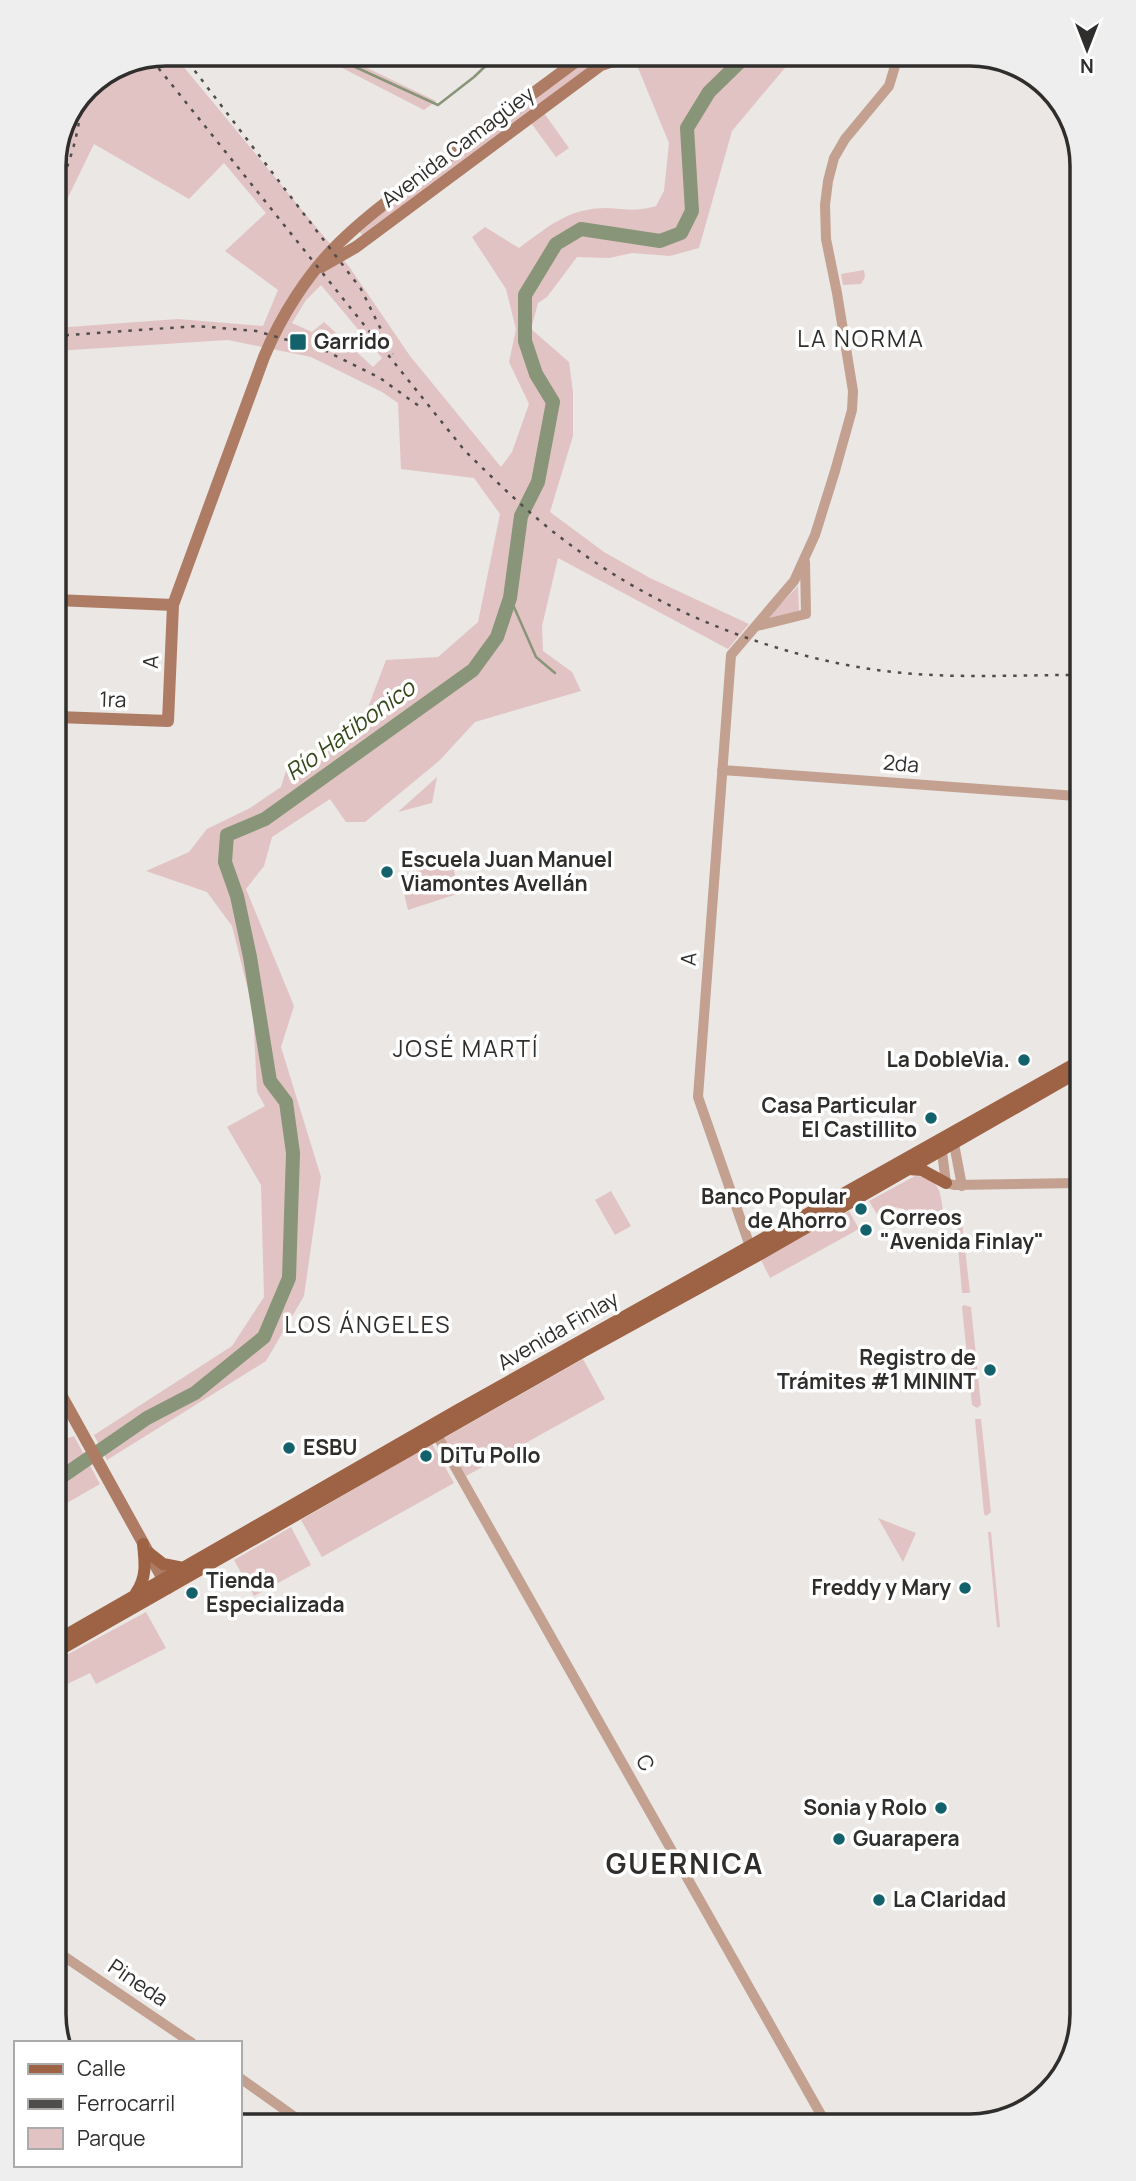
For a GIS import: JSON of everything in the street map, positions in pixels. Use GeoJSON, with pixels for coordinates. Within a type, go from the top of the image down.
{"type":"FeatureCollection","features":[{"type":"Feature","properties":{"kind":"main road","name":"Avenida Camagüey"},"geometry":{"type":"LineString","coordinates":[[173,605],[268,347],[296,297],[348,235],[569,66]]}},
{"type":"Feature","properties":{"kind":"main road","name":"Avenida Camagüey"},"geometry":{"type":"LineString","coordinates":[[318,269],[356,247],[599,67]]}},
{"type":"Feature","properties":{"kind":"main road"},"geometry":{"type":"LineString","coordinates":[[348,235],[356,247]]}},
{"type":"Feature","properties":{"kind":"main road"},"geometry":{"type":"LineString","coordinates":[[67,600],[173,605]]}},
{"type":"Feature","properties":{"kind":"main road","name":"A"},"geometry":{"type":"LineString","coordinates":[[168,721],[173,605]]}},
{"type":"Feature","properties":{"kind":"main road","name":"1ra"},"geometry":{"type":"LineString","coordinates":[[67,717],[168,721]]}},
{"type":"Feature","properties":{"kind":"main road","name":"Avenida Finlay"},"geometry":{"type":"LineString","coordinates":[[66,1635],[129,1600],[166,1584],[183,1569],[1070,1071]]}},
{"type":"Feature","properties":{"kind":"main road","name":"Avenida Finlay"},"geometry":{"type":"LineString","coordinates":[[752,1252],[908,1169],[945,1142]]}},
{"type":"Feature","properties":{"kind":"main road"},"geometry":{"type":"LineString","coordinates":[[908,1169],[922,1170],[946,1183]]}},
{"type":"Feature","properties":{"kind":"main road"},"geometry":{"type":"LineString","coordinates":[[66,1405],[166,1584]]}},
{"type":"Feature","properties":{"kind":"main road","name":"Avenida Finlay"},"geometry":{"type":"LineString","coordinates":[[66,1646],[166,1584],[434,1430]]}},
{"type":"Feature","properties":{"kind":"main road"},"geometry":{"type":"LineString","coordinates":[[146,1548],[163,1564],[183,1569]]}},
{"type":"Feature","properties":{"kind":"main road"},"geometry":{"type":"LineString","coordinates":[[129,1600],[144,1580],[146,1548]]}},
{"type":"Feature","properties":{"kind":"street"},"geometry":{"type":"LineString","coordinates":[[756,626],[794,581],[805,559],[835,471],[852,410],[853,391],[826,239],[825,205],[834,158],[845,139],[889,86],[895,67]]}},
{"type":"Feature","properties":{"kind":"street"},"geometry":{"type":"LineString","coordinates":[[756,626],[806,614],[805,559]]}},
{"type":"Feature","properties":{"kind":"street","name":"A"},"geometry":{"type":"LineString","coordinates":[[752,1252],[698,1097],[731,655],[756,626]]}},
{"type":"Feature","properties":{"kind":"street","name":"2da"},"geometry":{"type":"LineString","coordinates":[[722,770],[1070,796]]}},
{"type":"Feature","properties":{"kind":"street"},"geometry":{"type":"LineString","coordinates":[[945,1142],[946,1183],[962,1186],[1070,1184]]}},
{"type":"Feature","properties":{"kind":"street"},"geometry":{"type":"LineString","coordinates":[[945,1142],[962,1186]]}},
{"type":"Feature","properties":{"kind":"street","name":"C"},"geometry":{"type":"LineString","coordinates":[[434,1430],[821,2114]]}},
{"type":"Feature","properties":{"kind":"street","name":"Pineda"},"geometry":{"type":"LineString","coordinates":[[66,1958],[189,2041]]}},
{"type":"Feature","properties":{"kind":"street"},"geometry":{"type":"LineString","coordinates":[[242,2079],[291,2114]]}},
{"type":"Feature","properties":{"kind":"green space"},"geometry":{"type":"Polygon","coordinates":[[[183,66],[350,268],[410,356],[501,467],[512,452],[529,404],[509,362],[516,329],[506,289],[472,237],[485,227],[519,248],[559,220],[581,211],[607,208],[636,210],[656,206],[664,191],[669,143],[637,67],[786,67],[732,131],[699,248],[670,256],[632,253],[609,258],[577,257],[547,297],[538,303],[531,329],[569,362],[573,392],[573,436],[550,512],[604,552],[650,578],[749,624],[728,649],[558,558],[542,626],[543,651],[572,672],[581,691],[475,722],[439,761],[365,822],[346,822],[330,799],[272,837],[264,866],[246,889],[294,1006],[281,1047],[321,1177],[304,1296],[266,1361],[107,1460],[94,1435],[232,1346],[264,1297],[261,1185],[227,1127],[265,1106],[257,1092],[253,1010],[232,926],[207,892],[146,871],[189,852],[207,829],[250,808],[281,787],[288,764],[310,762],[361,726],[386,660],[438,657],[478,622],[500,514],[474,478],[401,469],[398,403],[382,392],[311,357],[228,340],[67,350],[67,327],[178,319],[263,326],[278,290],[225,251],[266,213],[224,163],[189,199],[94,144],[67,199],[70,141],[83,111],[96,96],[111,83],[128,74],[147,68],[183,66]],[[321,285],[306,300],[292,323],[312,332],[324,322],[373,367],[382,358],[321,285]]]}},
{"type":"Feature","properties":{"kind":"green space"},"geometry":{"type":"Polygon","coordinates":[[[339,66],[364,66],[436,101],[424,110],[339,66]]]}},
{"type":"Feature","properties":{"kind":"green space"},"geometry":{"type":"Polygon","coordinates":[[[575,67],[589,67],[363,237],[359,230],[575,67]]]}},
{"type":"Feature","properties":{"kind":"green space"},"geometry":{"type":"Polygon","coordinates":[[[544,113],[569,148],[556,157],[531,123],[544,113]]]}},
{"type":"Feature","properties":{"kind":"green space"},"geometry":{"type":"Polygon","coordinates":[[[864,270],[865,277],[861,284],[843,285],[841,274],[864,270]]]}},
{"type":"Feature","properties":{"kind":"green space"},"geometry":{"type":"Polygon","coordinates":[[[798,586],[799,611],[765,621],[798,586]]]}},
{"type":"Feature","properties":{"kind":"green space"},"geometry":{"type":"Polygon","coordinates":[[[437,777],[432,803],[398,812],[437,777]]]}},
{"type":"Feature","properties":{"kind":"green space"},"geometry":{"type":"Polygon","coordinates":[[[451,860],[460,893],[408,910],[400,876],[451,860]]]}},
{"type":"Feature","properties":{"kind":"green space"},"geometry":{"type":"Polygon","coordinates":[[[915,1176],[934,1182],[940,1192],[943,1212],[914,1228],[904,1209],[894,1207],[878,1216],[869,1201],[915,1176]]]}},
{"type":"Feature","properties":{"kind":"green space"},"geometry":{"type":"Polygon","coordinates":[[[611,1191],[631,1226],[615,1235],[595,1200],[611,1191]]]}},
{"type":"Feature","properties":{"kind":"green space"},"geometry":{"type":"Polygon","coordinates":[[[849,1211],[859,1229],[770,1278],[761,1260],[849,1211]]]}},
{"type":"Feature","properties":{"kind":"green space"},"geometry":{"type":"Polygon","coordinates":[[[962,1222],[970,1293],[962,1293],[956,1223],[962,1222]]]}},
{"type":"Feature","properties":{"kind":"green space"},"geometry":{"type":"Polygon","coordinates":[[[962,1307],[971,1307],[981,1405],[977,1408],[972,1405],[962,1307]]]}},
{"type":"Feature","properties":{"kind":"green space"},"geometry":{"type":"Polygon","coordinates":[[[583,1359],[605,1399],[466,1476],[444,1438],[583,1359]]]}},
{"type":"Feature","properties":{"kind":"green space"},"geometry":{"type":"Polygon","coordinates":[[[975,1419],[981,1419],[991,1512],[986,1516],[984,1514],[975,1419]]]}},
{"type":"Feature","properties":{"kind":"green space"},"geometry":{"type":"Polygon","coordinates":[[[74,1436],[100,1484],[66,1503],[66,1439],[74,1436]]]}},
{"type":"Feature","properties":{"kind":"green space"},"geometry":{"type":"Polygon","coordinates":[[[432,1444],[454,1483],[322,1557],[301,1520],[432,1444]]]}},
{"type":"Feature","properties":{"kind":"green space"},"geometry":{"type":"Polygon","coordinates":[[[878,1518],[916,1533],[903,1562],[878,1518]]]}},
{"type":"Feature","properties":{"kind":"green space"},"geometry":{"type":"Polygon","coordinates":[[[291,1527],[311,1565],[254,1596],[234,1560],[291,1527]]]}},
{"type":"Feature","properties":{"kind":"green space"},"geometry":{"type":"Polygon","coordinates":[[[988,1532],[991,1532],[1000,1627],[997,1627],[988,1532]]]}},
{"type":"Feature","properties":{"kind":"green space"},"geometry":{"type":"Polygon","coordinates":[[[146,1612],[166,1648],[96,1684],[90,1673],[66,1685],[66,1655],[146,1612]]]}},
{"type":"Feature","properties":{"kind":"waterway"},"geometry":{"type":"LineString","coordinates":[[354,66],[438,105],[485,66]]}},
{"type":"Feature","properties":{"kind":"waterway","name":"Río Hatibonico"},"geometry":{"type":"LineString","coordinates":[[66,1474],[147,1418],[195,1393],[264,1337],[289,1278],[293,1153],[286,1102],[270,1081],[250,957],[237,896],[225,862],[227,835],[265,819],[473,670],[497,637],[510,598],[521,516],[538,482],[553,402],[536,374],[525,341],[525,295],[556,244],[581,229],[660,241],[681,233],[692,211],[687,128],[709,92],[735,67]]}},
{"type":"Feature","properties":{"kind":"waterway"},"geometry":{"type":"LineString","coordinates":[[510,598],[536,657],[555,673]]}},
{"type":"Feature","properties":{"kind":"railway"},"geometry":{"type":"LineString","coordinates":[[191,66],[361,289],[393,354]]}},
{"type":"Feature","properties":{"kind":"railway"},"geometry":{"type":"LineString","coordinates":[[158,67],[465,451],[544,524],[606,570],[681,611],[761,643],[802,655],[885,671],[932,675],[1070,675]]}},
{"type":"Feature","properties":{"kind":"railway"},"geometry":{"type":"LineString","coordinates":[[67,166],[80,117]]}},
{"type":"Feature","properties":{"kind":"railway"},"geometry":{"type":"LineString","coordinates":[[67,335],[197,326],[256,331],[326,351],[380,378],[423,409]]}},
{"type":"Feature","properties":{"kind":"place","name":"Garrido"},"geometry":{"type":"Point","coordinates":[298,342]}},
{"type":"Feature","properties":{"kind":"place","name":"Escuela Juan Manuel Viamontes Avellán"},"geometry":{"type":"Point","coordinates":[387,872]}},
{"type":"Feature","properties":{"kind":"place","name":"La DobleVia."},"geometry":{"type":"Point","coordinates":[1024,1060]}},
{"type":"Feature","properties":{"kind":"place","name":"Casa Particular El Castillito"},"geometry":{"type":"Point","coordinates":[931,1118]}},
{"type":"Feature","properties":{"kind":"place","name":"Banco Popular de Ahorro"},"geometry":{"type":"Point","coordinates":[861,1209]}},
{"type":"Feature","properties":{"kind":"place","name":"Correos \"Avenida Finlay\""},"geometry":{"type":"Point","coordinates":[866,1230]}},
{"type":"Feature","properties":{"kind":"place","name":"Registro de Trámites #1 MININT"},"geometry":{"type":"Point","coordinates":[990,1370]}},
{"type":"Feature","properties":{"kind":"place","name":"ESBU"},"geometry":{"type":"Point","coordinates":[289,1448]}},
{"type":"Feature","properties":{"kind":"place","name":"DiTu Pollo"},"geometry":{"type":"Point","coordinates":[426,1456]}},
{"type":"Feature","properties":{"kind":"place","name":"Freddy y Mary"},"geometry":{"type":"Point","coordinates":[965,1588]}},
{"type":"Feature","properties":{"kind":"place","name":"Tienda Especializada"},"geometry":{"type":"Point","coordinates":[192,1593]}},
{"type":"Feature","properties":{"kind":"place","name":"Sonia y Rolo"},"geometry":{"type":"Point","coordinates":[941,1808]}},
{"type":"Feature","properties":{"kind":"place","name":"Guarapera"},"geometry":{"type":"Point","coordinates":[839,1839]}},
{"type":"Feature","properties":{"kind":"place","name":"La Claridad"},"geometry":{"type":"Point","coordinates":[879,1900]}},
{"type":"Feature","properties":{"kind":"district","name":"LA NORMA"},"geometry":{"type":"Point","coordinates":[861,339]}},
{"type":"Feature","properties":{"kind":"district","name":"JOSÉ MARTÍ"},"geometry":{"type":"Point","coordinates":[466,1049]}},
{"type":"Feature","properties":{"kind":"district","name":"LOS ÁNGELES"},"geometry":{"type":"Point","coordinates":[368,1325]}},
{"type":"Feature","properties":{"kind":"district","name":"GUERNICA"},"geometry":{"type":"Point","coordinates":[685,1864]}}]}
